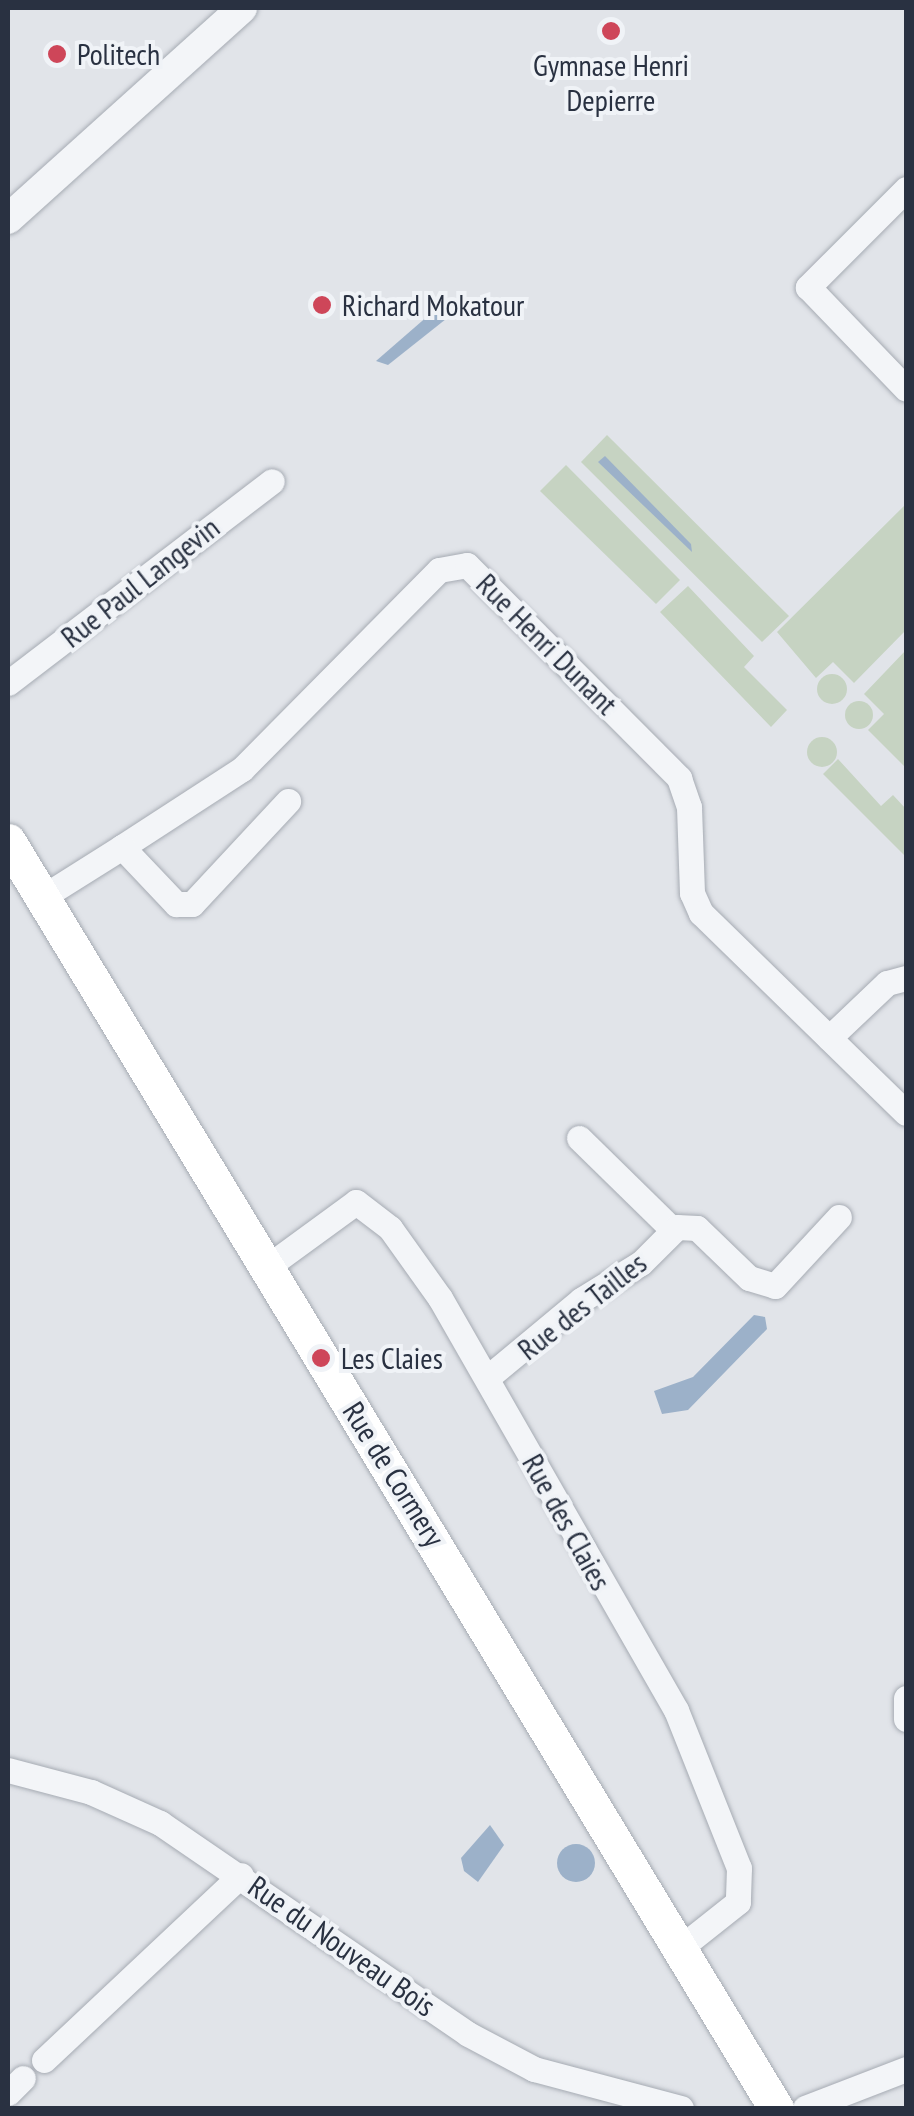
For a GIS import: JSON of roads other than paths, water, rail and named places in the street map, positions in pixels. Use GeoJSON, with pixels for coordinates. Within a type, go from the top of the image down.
{"type":"FeatureCollection","features":[{"type":"Feature","properties":{"kind":"main road","name":"Rue de Cormery"},"geometry":{"type":"LineString","coordinates":[[8,841],[776,2108]]}},
{"type":"Feature","properties":{"kind":"street"},"geometry":{"type":"LineString","coordinates":[[8,219],[242,8]]}},
{"type":"Feature","properties":{"kind":"street"},"geometry":{"type":"LineString","coordinates":[[906,189],[808,286],[906,390]]}},
{"type":"Feature","properties":{"kind":"street","name":"Rue Paul Langevin"},"geometry":{"type":"LineString","coordinates":[[8,683],[272,480]]}},
{"type":"Feature","properties":{"kind":"street","name":"Rue Henri Dunant"},"geometry":{"type":"LineString","coordinates":[[122,848],[242,769],[439,570],[466,565],[673,769],[689,807],[694,904],[906,1113]]}},
{"type":"Feature","properties":{"kind":"street"},"geometry":{"type":"LineString","coordinates":[[41,898],[122,848],[183,908],[288,801]]}},
{"type":"Feature","properties":{"kind":"street"},"geometry":{"type":"LineString","coordinates":[[830,1038],[887,983],[906,978]]}},
{"type":"Feature","properties":{"kind":"street","name":"Rue des Tailles"},"geometry":{"type":"LineString","coordinates":[[579,1138],[672,1230]]}},
{"type":"Feature","properties":{"kind":"street","name":"Rue des Claies"},"geometry":{"type":"LineString","coordinates":[[267,1267],[349,1204],[367,1207],[412,1256],[488,1378],[676,1710],[740,1868],[738,1902],[680,1948]]}},
{"type":"Feature","properties":{"kind":"street","name":"Rue des Tailles"},"geometry":{"type":"LineString","coordinates":[[488,1378],[581,1300],[641,1262],[672,1230],[697,1228],[749,1278],[776,1286],[840,1218]]}},
{"type":"Feature","properties":{"kind":"street"},"geometry":{"type":"LineString","coordinates":[[906,1698],[906,1718]]}},
{"type":"Feature","properties":{"kind":"street","name":"Rue du Nouveau Bois"},"geometry":{"type":"LineString","coordinates":[[8,1770],[91,1792],[148,1818],[241,1875],[468,2034],[534,2070],[681,2108]]}},
{"type":"Feature","properties":{"kind":"street"},"geometry":{"type":"LineString","coordinates":[[44,2060],[241,1875]]}},
{"type":"Feature","properties":{"kind":"street"},"geometry":{"type":"LineString","coordinates":[[804,2108],[906,2069]]}},
{"type":"Feature","properties":{"kind":"water"},"geometry":{"type":"Polygon","coordinates":[[[437,308],[446,319],[388,365],[376,361],[437,308]]]}},
{"type":"Feature","properties":{"kind":"water"},"geometry":{"type":"Polygon","coordinates":[[[605,456],[691,544],[692,552],[598,462],[605,456]]]}},
{"type":"Feature","properties":{"kind":"water"},"geometry":{"type":"Polygon","coordinates":[[[754,1315],[765,1317],[767,1329],[688,1410],[662,1414],[654,1391],[693,1377],[754,1315]]]}},
{"type":"Feature","properties":{"kind":"water"},"geometry":{"type":"Polygon","coordinates":[[[490,1825],[504,1845],[478,1882],[464,1871],[461,1858],[490,1825]]]}},
{"type":"Feature","properties":{"kind":"water"},"geometry":{"type":"Polygon","coordinates":[[[576,1844],[590,1849],[595,1863],[590,1877],[576,1882],[562,1877],[557,1863],[562,1849],[576,1844]]]}},
{"type":"Feature","properties":{"kind":"place","name":"Gymnase Henri Depierre"},"geometry":{"type":"Point","coordinates":[611,31]}},
{"type":"Feature","properties":{"kind":"place","name":"Politech"},"geometry":{"type":"Point","coordinates":[57,54]}},
{"type":"Feature","properties":{"kind":"place","name":"Richard Mokatour"},"geometry":{"type":"Point","coordinates":[322,305]}},
{"type":"Feature","properties":{"kind":"place","name":"Les Claies"},"geometry":{"type":"Point","coordinates":[321,1358]}}]}
